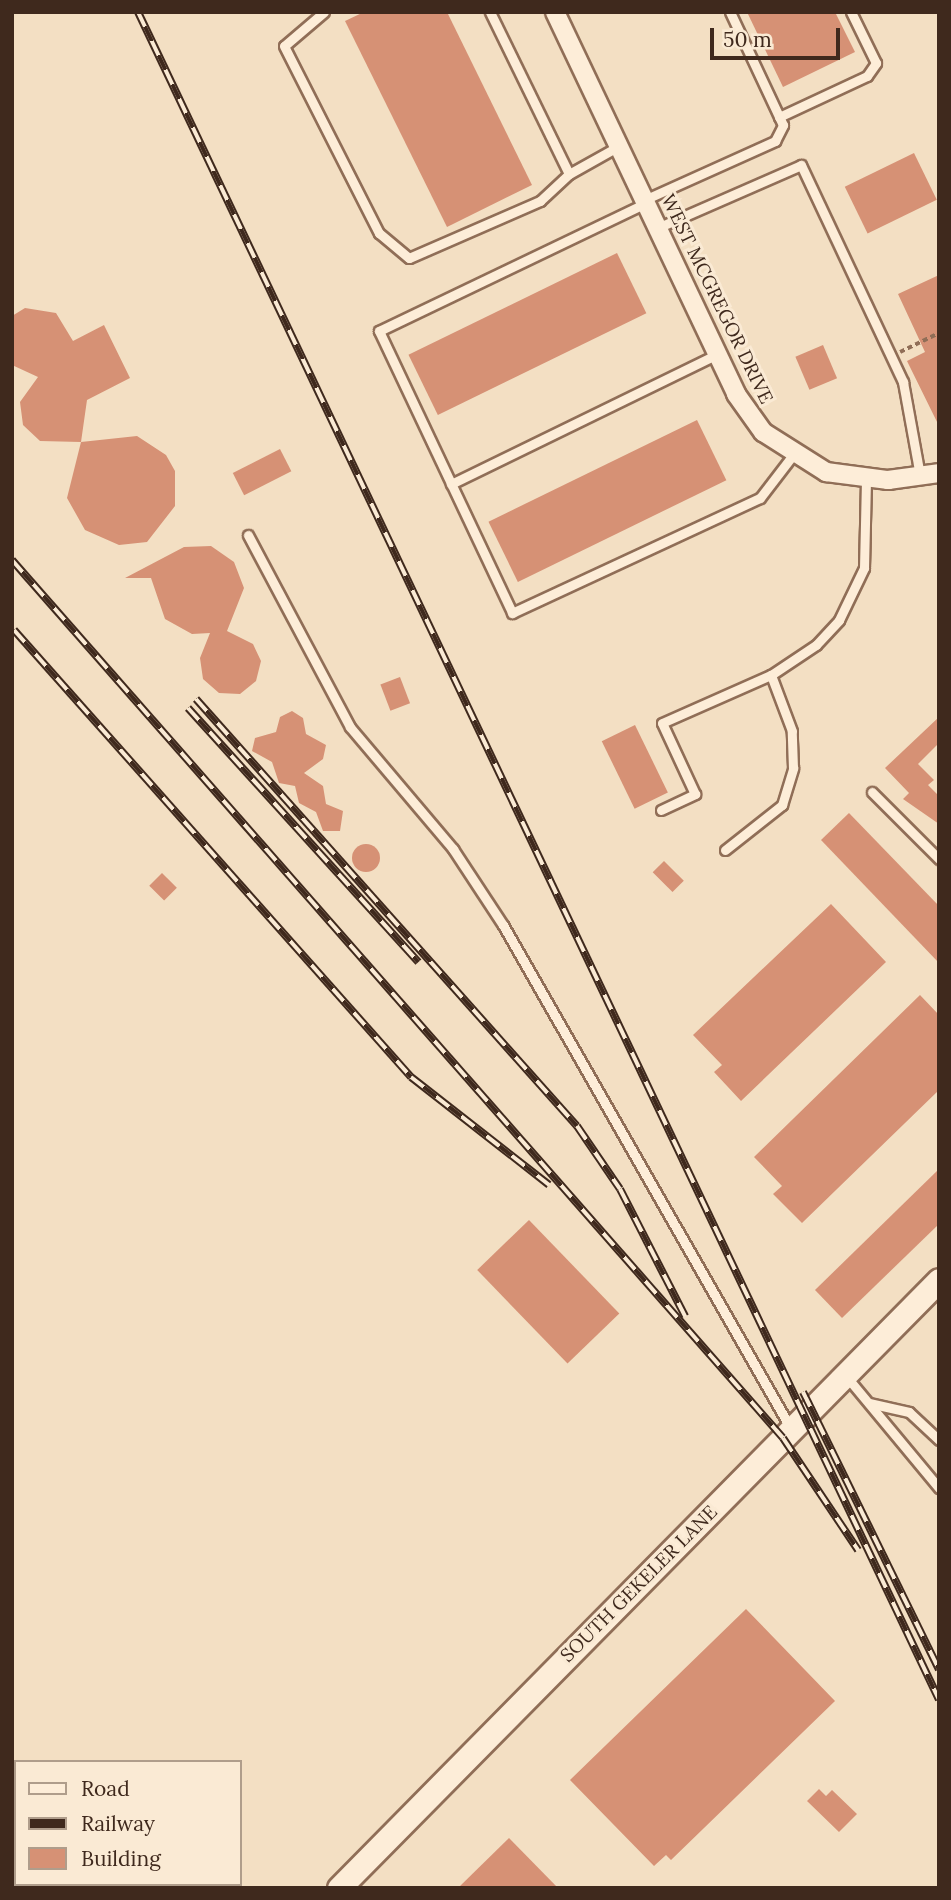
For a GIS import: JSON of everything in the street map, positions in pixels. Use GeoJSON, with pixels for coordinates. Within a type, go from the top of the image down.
{"type":"FeatureCollection","features":[{"type":"Feature","properties":{"kind":"street","name":"WEST MCGREGOR DRIVE"},"geometry":{"type":"LineString","coordinates":[[555,12],[747,413],[793,456],[826,472],[866,480],[939,473]]}},
{"type":"Feature","properties":{"kind":"street","name":"SOUTH GEKELER LANE"},"geometry":{"type":"LineString","coordinates":[[339,1888],[939,1280]]}},
{"type":"Feature","properties":{"kind":"lane"},"geometry":{"type":"LineString","coordinates":[[324,12],[284,46],[379,233],[397,251],[409,258],[540,201],[569,174],[619,146]]}},
{"type":"Feature","properties":{"kind":"lane"},"geometry":{"type":"LineString","coordinates":[[490,12],[569,174]]}},
{"type":"Feature","properties":{"kind":"lane"},"geometry":{"type":"LineString","coordinates":[[730,12],[783,125],[775,141],[379,331],[512,613],[760,498],[793,456]]}},
{"type":"Feature","properties":{"kind":"lane"},"geometry":{"type":"LineString","coordinates":[[779,117],[867,76],[876,63],[852,12]]}},
{"type":"Feature","properties":{"kind":"lane"},"geometry":{"type":"LineString","coordinates":[[657,228],[801,165],[903,382],[920,476]]}},
{"type":"Feature","properties":{"kind":"lane"},"geometry":{"type":"LineString","coordinates":[[451,484],[717,354]]}},
{"type":"Feature","properties":{"kind":"lane"},"geometry":{"type":"LineString","coordinates":[[661,810],[695,794],[662,723],[771,675],[816,645],[855,591],[867,538],[866,480]]}},
{"type":"Feature","properties":{"kind":"lane"},"geometry":{"type":"LineString","coordinates":[[248,535],[350,727],[453,849],[503,925],[791,1428]]}},
{"type":"Feature","properties":{"kind":"lane"},"geometry":{"type":"LineString","coordinates":[[725,850],[782,805],[793,768],[792,731],[771,675]]}},
{"type":"Feature","properties":{"kind":"lane"},"geometry":{"type":"LineString","coordinates":[[872,792],[939,859]]}},
{"type":"Feature","properties":{"kind":"lane"},"geometry":{"type":"LineString","coordinates":[[845,1374],[939,1488]]}},
{"type":"Feature","properties":{"kind":"lane"},"geometry":{"type":"LineString","coordinates":[[869,1403],[909,1412],[939,1440]]}},
{"type":"Feature","properties":{"kind":"path"},"geometry":{"type":"LineString","coordinates":[[900,352],[939,333]]}},
{"type":"Feature","properties":{"kind":"building"},"geometry":{"type":"Polygon","coordinates":[[[364,12],[447,12],[532,185],[447,227],[345,21],[364,12]]]}},
{"type":"Feature","properties":{"kind":"building"},"geometry":{"type":"Polygon","coordinates":[[[747,12],[835,12],[855,52],[783,87],[747,12]]]}},
{"type":"Feature","properties":{"kind":"building"},"geometry":{"type":"Polygon","coordinates":[[[914,153],[937,200],[868,233],[845,187],[914,153]]]}},
{"type":"Feature","properties":{"kind":"building"},"geometry":{"type":"Polygon","coordinates":[[[617,253],[646,313],[438,415],[408,355],[617,253]]]}},
{"type":"Feature","properties":{"kind":"building"},"geometry":{"type":"Polygon","coordinates":[[[939,275],[939,426],[907,361],[925,352],[898,294],[939,275]]]}},
{"type":"Feature","properties":{"kind":"building"},"geometry":{"type":"Polygon","coordinates":[[[25,308],[56,313],[73,341],[104,325],[130,378],[87,400],[81,442],[40,441],[23,425],[20,402],[38,377],[12,365],[12,316],[25,308]]]}},
{"type":"Feature","properties":{"kind":"building"},"geometry":{"type":"Polygon","coordinates":[[[823,345],[837,378],[809,390],[795,357],[823,345]]]}},
{"type":"Feature","properties":{"kind":"building"},"geometry":{"type":"Polygon","coordinates":[[[697,420],[726,480],[518,582],[488,522],[697,420]]]}},
{"type":"Feature","properties":{"kind":"building"},"geometry":{"type":"Polygon","coordinates":[[[137,436],[166,455],[175,471],[175,506],[147,542],[119,545],[85,530],[67,498],[81,442],[137,436]]]}},
{"type":"Feature","properties":{"kind":"building"},"geometry":{"type":"Polygon","coordinates":[[[280,449],[291,471],[244,495],[233,473],[280,449]]]}},
{"type":"Feature","properties":{"kind":"building"},"geometry":{"type":"Polygon","coordinates":[[[211,546],[234,562],[244,588],[227,631],[253,644],[261,661],[256,681],[240,694],[219,693],[203,679],[200,658],[210,633],[192,634],[165,619],[151,578],[125,578],[184,547],[211,546]]]}},
{"type":"Feature","properties":{"kind":"building"},"geometry":{"type":"Polygon","coordinates":[[[400,677],[410,703],[390,711],[380,685],[400,677]]]}},
{"type":"Feature","properties":{"kind":"building"},"geometry":{"type":"Polygon","coordinates":[[[292,711],[303,718],[306,734],[326,745],[323,759],[304,773],[323,786],[326,804],[343,811],[340,831],[323,831],[316,812],[299,803],[295,786],[279,783],[272,762],[252,751],[255,738],[276,732],[280,717],[292,711]]]}},
{"type":"Feature","properties":{"kind":"building"},"geometry":{"type":"Polygon","coordinates":[[[939,717],[939,743],[918,764],[934,780],[928,785],[939,796],[939,824],[903,799],[909,793],[885,768],[939,717]]]}},
{"type":"Feature","properties":{"kind":"building"},"geometry":{"type":"Polygon","coordinates":[[[635,725],[668,792],[635,809],[602,741],[635,725]]]}},
{"type":"Feature","properties":{"kind":"building"},"geometry":{"type":"Polygon","coordinates":[[[849,813],[939,906],[939,963],[821,840],[849,813]]]}},
{"type":"Feature","properties":{"kind":"building"},"geometry":{"type":"Polygon","coordinates":[[[366,844],[376,848],[380,858],[376,868],[366,872],[356,868],[352,858],[356,848],[366,844]]]}},
{"type":"Feature","properties":{"kind":"building"},"geometry":{"type":"Polygon","coordinates":[[[664,861],[684,881],[672,892],[653,872],[664,861]]]}},
{"type":"Feature","properties":{"kind":"building"},"geometry":{"type":"Polygon","coordinates":[[[162,873],[177,888],[164,901],[149,886],[162,873]]]}},
{"type":"Feature","properties":{"kind":"building"},"geometry":{"type":"Polygon","coordinates":[[[831,904],[886,962],[741,1101],[714,1072],[722,1065],[693,1035],[831,904]]]}},
{"type":"Feature","properties":{"kind":"building"},"geometry":{"type":"Polygon","coordinates":[[[920,995],[939,1015],[939,1090],[802,1223],[773,1194],[782,1186],[754,1157],[920,995]]]}},
{"type":"Feature","properties":{"kind":"building"},"geometry":{"type":"Polygon","coordinates":[[[939,1169],[939,1224],[842,1318],[815,1290],[939,1169]]]}},
{"type":"Feature","properties":{"kind":"building"},"geometry":{"type":"Polygon","coordinates":[[[529,1220],[619,1314],[568,1364],[477,1270],[529,1220]]]}},
{"type":"Feature","properties":{"kind":"building"},"geometry":{"type":"Polygon","coordinates":[[[746,1609],[835,1701],[671,1860],[666,1855],[654,1866],[570,1780],[746,1609]]]}},
{"type":"Feature","properties":{"kind":"building"},"geometry":{"type":"Polygon","coordinates":[[[819,1789],[826,1796],[832,1790],[857,1814],[839,1832],[807,1801],[819,1789]]]}},
{"type":"Feature","properties":{"kind":"building"},"geometry":{"type":"Polygon","coordinates":[[[509,1838],[558,1888],[458,1888],[509,1838]]]}},
{"type":"Feature","properties":{"kind":"railway"},"geometry":{"type":"LineString","coordinates":[[138,12],[939,1700]]}},
{"type":"Feature","properties":{"kind":"railway"},"geometry":{"type":"LineString","coordinates":[[12,560],[783,1438],[858,1550]]}},
{"type":"Feature","properties":{"kind":"railway"},"geometry":{"type":"LineString","coordinates":[[14,630],[411,1077],[549,1185]]}},
{"type":"Feature","properties":{"kind":"railway"},"geometry":{"type":"LineString","coordinates":[[196,699],[577,1126],[620,1189],[685,1316]]}},
{"type":"Feature","properties":{"kind":"railway"},"geometry":{"type":"LineString","coordinates":[[188,708],[418,962]]}},
{"type":"Feature","properties":{"kind":"railway"},"geometry":{"type":"LineString","coordinates":[[803,1392],[939,1669]]}}]}
